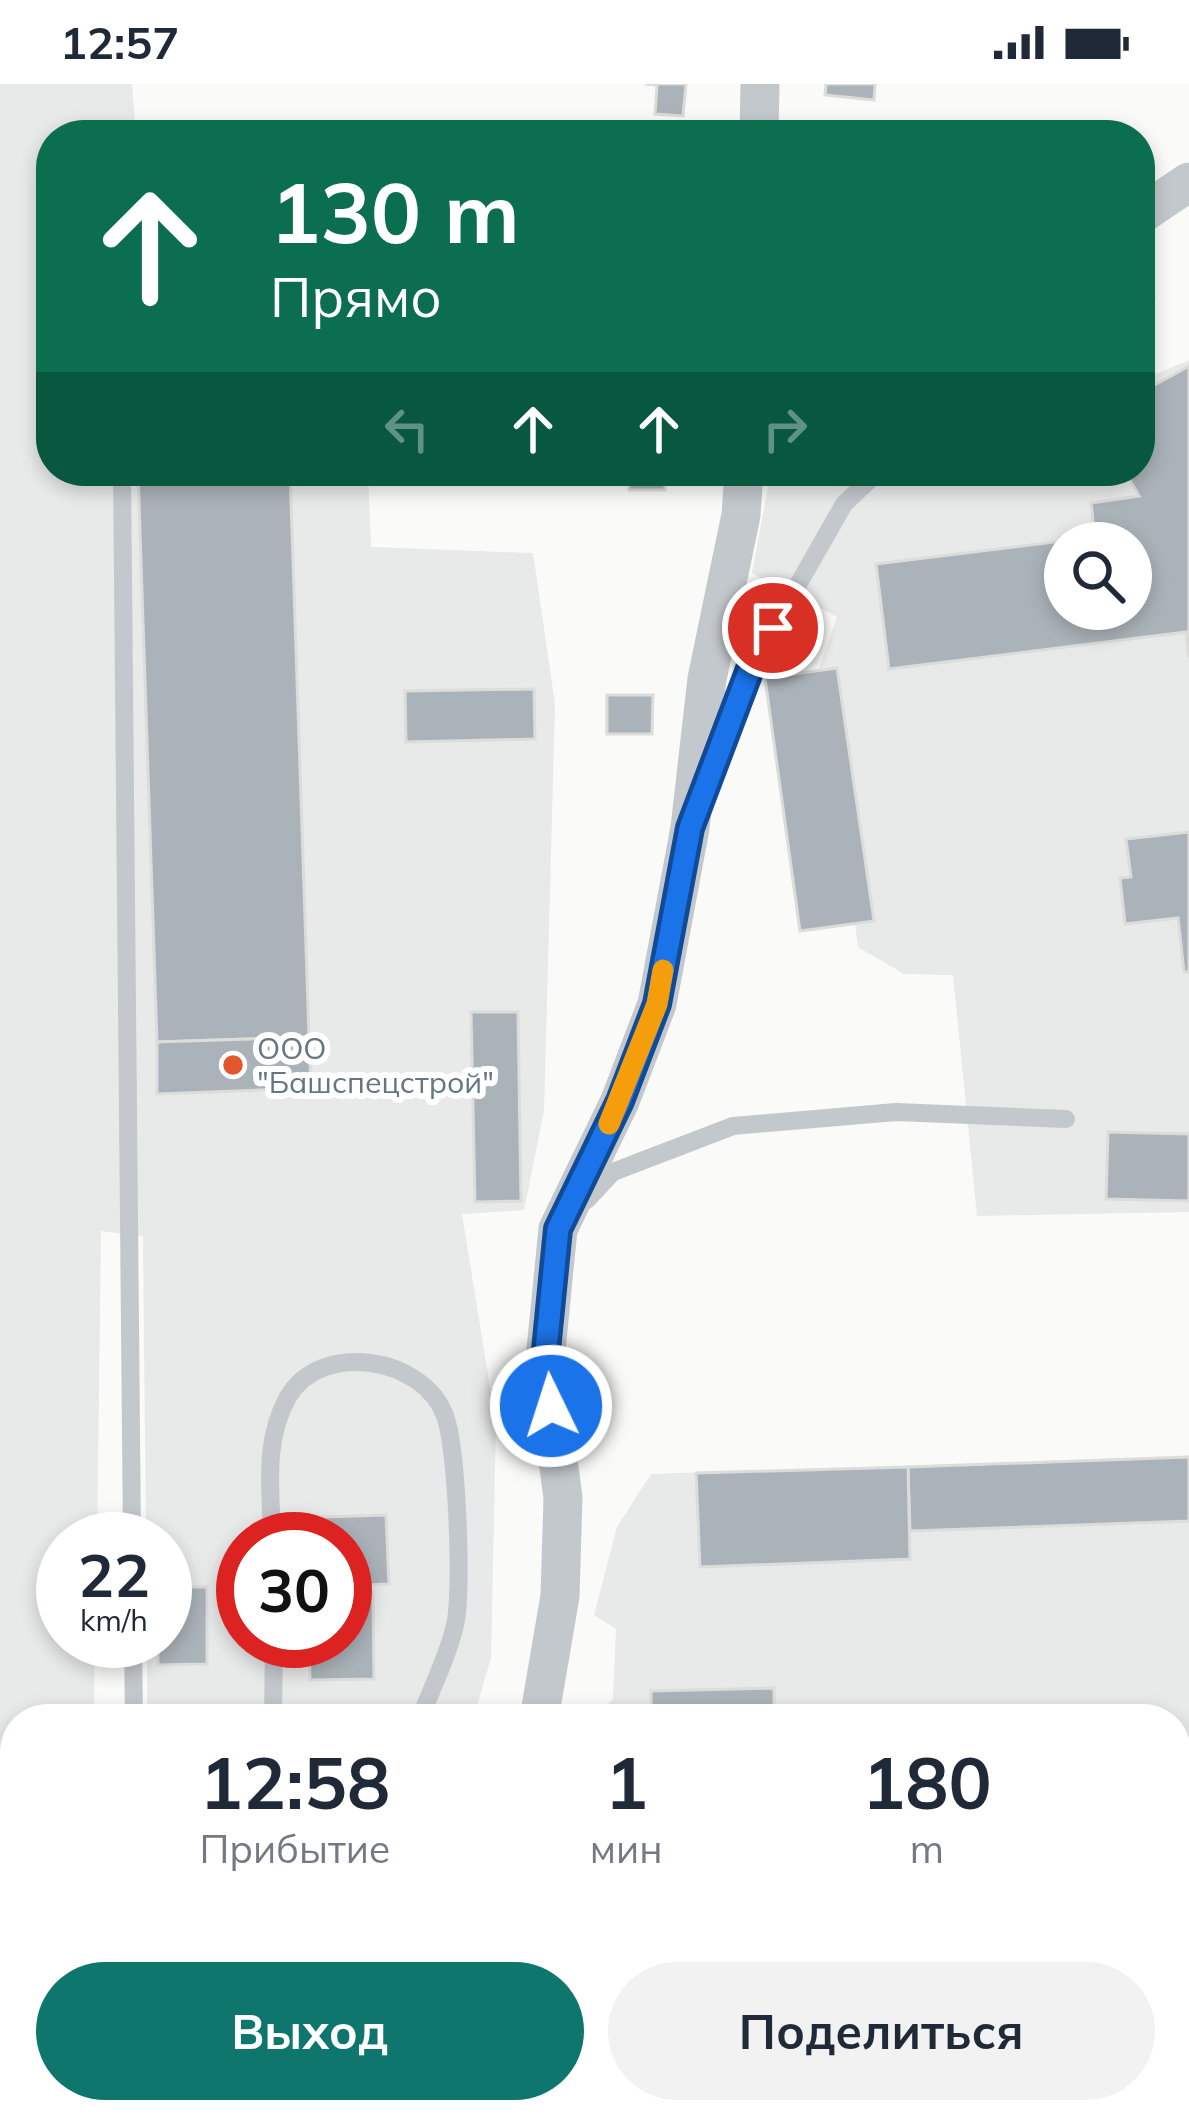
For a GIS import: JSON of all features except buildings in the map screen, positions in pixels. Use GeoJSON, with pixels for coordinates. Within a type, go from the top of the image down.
{"type":"FeatureCollection","features":[{"type":"Feature","properties":{"kind":"street"},"geometry":{"type":"LineString","coordinates":[[759,120],[760,84]]}},
{"type":"Feature","properties":{"kind":"street"},"geometry":{"type":"LineString","coordinates":[[1155,205],[1189,182]]}},
{"type":"Feature","properties":{"kind":"street"},"geometry":{"type":"LineString","coordinates":[[542,1704],[560,1596],[563,1498],[545,1360],[558,1229],[620,1101],[657,1004],[690,828],[707,679],[743,486]]}},
{"type":"Feature","properties":{"kind":"lane"},"geometry":{"type":"LineString","coordinates":[[122,486],[132,1512]]}},
{"type":"Feature","properties":{"kind":"lane"},"geometry":{"type":"LineString","coordinates":[[690,828],[750,669],[844,504],[863,486]]}},
{"type":"Feature","properties":{"kind":"lane"},"geometry":{"type":"LineString","coordinates":[[558,1229],[613,1172],[733,1126],[896,1112],[1066,1119]]}},
{"type":"Feature","properties":{"kind":"lane"},"geometry":{"type":"LineString","coordinates":[[271,1512],[270,1439],[290,1393],[321,1366],[364,1361],[414,1376],[445,1414],[457,1507],[456,1623],[426,1704]]}},
{"type":"Feature","properties":{"kind":"lane"},"geometry":{"type":"LineString","coordinates":[[134,1668],[134,1704]]}},
{"type":"Feature","properties":{"kind":"lane"},"geometry":{"type":"LineString","coordinates":[[273,1704],[274,1668]]}},
{"type":"Feature","properties":{"kind":"shaded area"},"geometry":{"type":"Polygon","coordinates":[[[0,84],[132,84],[135,120],[36,120],[36,486],[369,486],[371,547],[533,553],[555,704],[544,1111],[524,1210],[462,1214],[496,1424],[491,1658],[477,1704],[147,1704],[147,1668],[192,1668],[192,1512],[146,1512],[143,1236],[101,1231],[97,1512],[36,1512],[36,1668],[95,1668],[94,1704],[0,1704],[0,84]]]}},
{"type":"Feature","properties":{"kind":"shaded area"},"geometry":{"type":"Polygon","coordinates":[[[1189,360],[1189,1212],[977,1216],[953,975],[904,974],[858,947],[855,923],[800,931],[765,678],[818,671],[837,617],[752,573],[768,486],[1155,486],[1155,375],[1189,360]]]}},
{"type":"Feature","properties":{"kind":"shaded area"},"geometry":{"type":"Polygon","coordinates":[[[1189,1457],[1189,1704],[608,1704],[613,1699],[616,1629],[594,1615],[617,1527],[651,1474],[1189,1457]]]}},
{"type":"Feature","properties":{"kind":"slow traffic"},"geometry":{"type":"LineString","coordinates":[[609,1124],[657,1004],[663,970]]}},
{"type":"Feature","properties":{"kind":"place","name":"ООО \"Башспецстрой\""},"geometry":{"type":"Point","coordinates":[233,1065]}},
{"type":"Feature","properties":{"kind":"route"},"geometry":{"type":"LineString","coordinates":[[551,1406],[545,1360],[558,1229],[620,1101],[657,1004],[690,828],[750,669],[773,628]]}}]}
